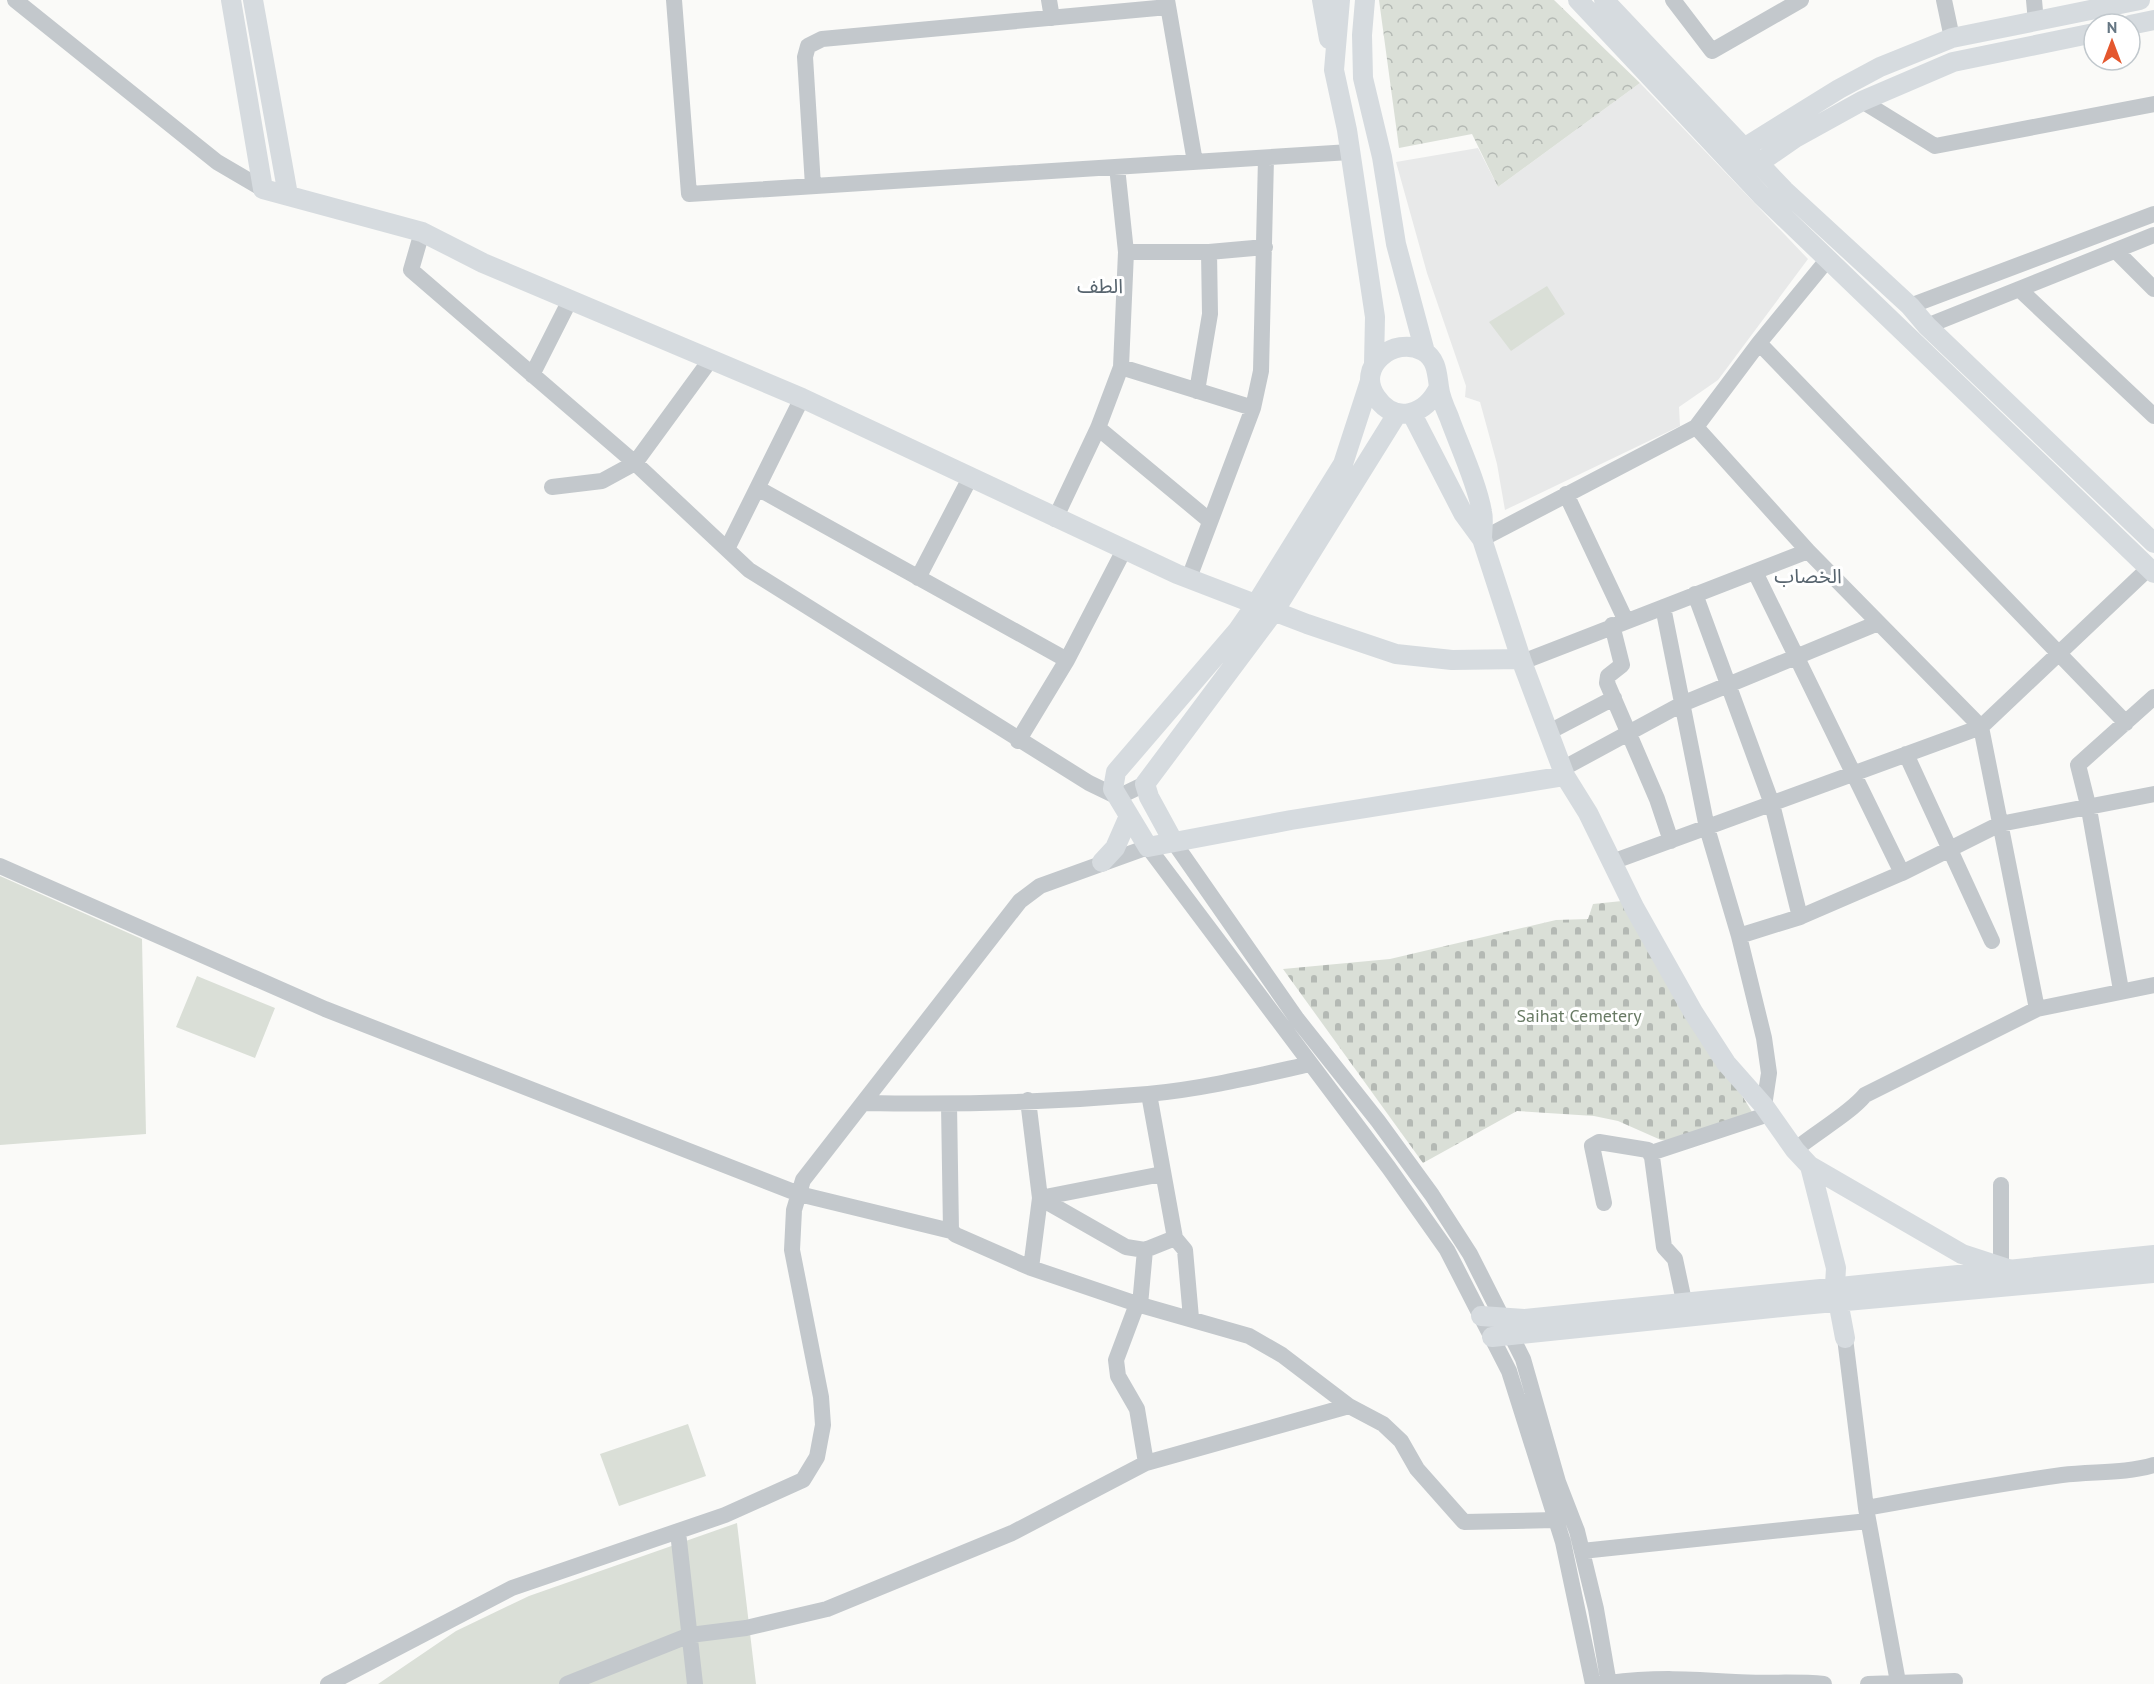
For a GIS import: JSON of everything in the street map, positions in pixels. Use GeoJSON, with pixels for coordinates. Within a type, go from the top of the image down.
{"type":"FeatureCollection","features":[{"type":"Feature","properties":{"kind":"main road"},"geometry":{"type":"LineString","coordinates":[[231,0],[262,189],[422,232],[483,263],[802,398],[1124,550],[1317,628],[1396,654],[1452,660],[1522,660]]}},
{"type":"Feature","properties":{"kind":"main road"},"geometry":{"type":"LineString","coordinates":[[253,0],[288,195]]}},
{"type":"Feature","properties":{"kind":"main road"},"geometry":{"type":"LineString","coordinates":[[1322,0],[1350,152],[1375,318],[1373,394],[1382,406],[1405,414],[1463,513],[1482,539],[1522,660],[1563,772],[1588,813],[1693,1012],[1726,1063],[1766,1110],[1795,1150],[1810,1166],[1962,1254],[2006,1268]]}},
{"type":"Feature","properties":{"kind":"main road"},"geometry":{"type":"LineString","coordinates":[[1334,70],[1340,0]]}},
{"type":"Feature","properties":{"kind":"main road"},"geometry":{"type":"LineString","coordinates":[[1365,0],[1362,35],[1363,78],[1382,157],[1396,244],[1425,352],[1438,369],[1439,387],[1482,512],[1482,539]]}},
{"type":"Feature","properties":{"kind":"main road"},"geometry":{"type":"LineString","coordinates":[[1578,0],[1761,195],[2151,570]]}},
{"type":"Feature","properties":{"kind":"main road"},"geometry":{"type":"LineString","coordinates":[[1604,0],[1759,163],[2154,543]]}},
{"type":"Feature","properties":{"kind":"main road"},"geometry":{"type":"LineString","coordinates":[[1744,148],[1839,89],[1880,67],[1952,38],[2140,0]]}},
{"type":"Feature","properties":{"kind":"main road"},"geometry":{"type":"LineString","coordinates":[[1759,163],[1795,138],[1862,101],[1953,62],[2082,35]]}},
{"type":"Feature","properties":{"kind":"main road"},"geometry":{"type":"LineString","coordinates":[[1425,352],[1407,346],[1390,349],[1372,373],[1343,464],[1266,607],[1238,630],[1116,772],[1113,789],[1148,847],[1563,772]]}},
{"type":"Feature","properties":{"kind":"main road"},"geometry":{"type":"LineString","coordinates":[[1173,841],[1145,784],[1266,607],[1405,414],[1432,401],[1439,387]]}},
{"type":"Feature","properties":{"kind":"main road"},"geometry":{"type":"LineString","coordinates":[[1102,862],[1115,848],[1129,816]]}},
{"type":"Feature","properties":{"kind":"main road"},"geometry":{"type":"LineString","coordinates":[[1795,1150],[1823,1269],[1836,1294]]}},
{"type":"Feature","properties":{"kind":"main road"},"geometry":{"type":"LineString","coordinates":[[1810,1166],[1836,1268],[1836,1294],[1845,1338]]}},
{"type":"Feature","properties":{"kind":"main road"},"geometry":{"type":"LineString","coordinates":[[1501,1336],[1836,1294],[2006,1268],[2154,1254]]}},
{"type":"Feature","properties":{"kind":"main road"},"geometry":{"type":"LineString","coordinates":[[1491,1316],[1524,1318],[1684,1301],[1836,1294],[2154,1273]]}},
{"type":"Feature","properties":{"kind":"street"},"geometry":{"type":"LineString","coordinates":[[15,0],[217,162],[262,189]]}},
{"type":"Feature","properties":{"kind":"street"},"geometry":{"type":"LineString","coordinates":[[674,0],[689,194],[1350,152]]}},
{"type":"Feature","properties":{"kind":"street"},"geometry":{"type":"LineString","coordinates":[[1049,0],[1052,18]]}},
{"type":"Feature","properties":{"kind":"street"},"geometry":{"type":"LineString","coordinates":[[1673,0],[1712,51],[1782,4],[1801,0]]}},
{"type":"Feature","properties":{"kind":"street"},"geometry":{"type":"LineString","coordinates":[[1944,0],[1952,38]]}},
{"type":"Feature","properties":{"kind":"street"},"geometry":{"type":"LineString","coordinates":[[2034,0],[2036,22]]}},
{"type":"Feature","properties":{"kind":"street"},"geometry":{"type":"LineString","coordinates":[[813,186],[805,57],[808,46],[822,39],[1052,18],[1168,4],[1195,162]]}},
{"type":"Feature","properties":{"kind":"street"},"geometry":{"type":"LineString","coordinates":[[1862,101],[1935,146],[2154,104]]}},
{"type":"Feature","properties":{"kind":"street"},"geometry":{"type":"LineString","coordinates":[[1189,578],[1253,408],[1261,371],[1266,158]]}},
{"type":"Feature","properties":{"kind":"street"},"geometry":{"type":"LineString","coordinates":[[1055,519],[1098,428],[1121,367],[1126,252],[1118,167]]}},
{"type":"Feature","properties":{"kind":"street"},"geometry":{"type":"LineString","coordinates":[[1910,306],[2154,213]]}},
{"type":"Feature","properties":{"kind":"street"},"geometry":{"type":"LineString","coordinates":[[422,232],[411,270],[635,463],[749,570],[1018,741],[1089,783],[1118,796],[1145,784]]}},
{"type":"Feature","properties":{"kind":"street"},"geometry":{"type":"LineString","coordinates":[[1927,326],[2154,236]]}},
{"type":"Feature","properties":{"kind":"street"},"geometry":{"type":"LineString","coordinates":[[1126,252],[1209,252],[1265,247]]}},
{"type":"Feature","properties":{"kind":"street"},"geometry":{"type":"LineString","coordinates":[[2116,251],[2154,289]]}},
{"type":"Feature","properties":{"kind":"street"},"geometry":{"type":"LineString","coordinates":[[1197,391],[1210,314],[1209,252]]}},
{"type":"Feature","properties":{"kind":"street"},"geometry":{"type":"LineString","coordinates":[[1482,539],[1696,427],[1758,343],[1828,259]]}},
{"type":"Feature","properties":{"kind":"street"},"geometry":{"type":"LineString","coordinates":[[2019,289],[2154,416]]}},
{"type":"Feature","properties":{"kind":"street"},"geometry":{"type":"LineString","coordinates":[[532,375],[570,300]]}},
{"type":"Feature","properties":{"kind":"street"},"geometry":{"type":"LineString","coordinates":[[1758,343],[2126,723]]}},
{"type":"Feature","properties":{"kind":"street"},"geometry":{"type":"LineString","coordinates":[[552,487],[602,482],[635,463],[711,359]]}},
{"type":"Feature","properties":{"kind":"street"},"geometry":{"type":"LineString","coordinates":[[1121,367],[1253,408]]}},
{"type":"Feature","properties":{"kind":"street"},"geometry":{"type":"LineString","coordinates":[[727,549],[759,489],[802,398]]}},
{"type":"Feature","properties":{"kind":"street"},"geometry":{"type":"LineString","coordinates":[[1696,427],[1809,551],[1981,727],[2037,1009]]}},
{"type":"Feature","properties":{"kind":"street"},"geometry":{"type":"LineString","coordinates":[[1098,428],[1210,521]]}},
{"type":"Feature","properties":{"kind":"street"},"geometry":{"type":"LineString","coordinates":[[918,578],[970,478]]}},
{"type":"Feature","properties":{"kind":"street"},"geometry":{"type":"LineString","coordinates":[[759,489],[1067,660]]}},
{"type":"Feature","properties":{"kind":"street"},"geometry":{"type":"LineString","coordinates":[[1566,494],[1619,623],[1623,661],[1620,668],[1606,679],[1671,841]]}},
{"type":"Feature","properties":{"kind":"street"},"geometry":{"type":"LineString","coordinates":[[1018,741],[1067,660],[1124,550]]}},
{"type":"Feature","properties":{"kind":"street"},"geometry":{"type":"LineString","coordinates":[[1522,660],[1809,551]]}},
{"type":"Feature","properties":{"kind":"street"},"geometry":{"type":"LineString","coordinates":[[1612,862],[1981,727],[2151,570]]}},
{"type":"Feature","properties":{"kind":"street"},"geometry":{"type":"LineString","coordinates":[[1755,572],[1794,656],[1902,873]]}},
{"type":"Feature","properties":{"kind":"street"},"geometry":{"type":"LineString","coordinates":[[1695,594],[1772,804],[1800,917]]}},
{"type":"Feature","properties":{"kind":"street"},"geometry":{"type":"LineString","coordinates":[[1651,1153],[1766,1110],[1769,1073],[1764,1038],[1739,936],[1707,828],[1663,607]]}},
{"type":"Feature","properties":{"kind":"street"},"geometry":{"type":"LineString","coordinates":[[1563,772],[1628,731],[1682,704],[1878,623]]}},
{"type":"Feature","properties":{"kind":"street"},"geometry":{"type":"LineString","coordinates":[[2121,990],[2089,809],[2078,765],[2154,697]]}},
{"type":"Feature","properties":{"kind":"street"},"geometry":{"type":"LineString","coordinates":[[1549,732],[1614,699]]}},
{"type":"Feature","properties":{"kind":"street"},"geometry":{"type":"LineString","coordinates":[[1906,754],[1992,941]]}},
{"type":"Feature","properties":{"kind":"street"},"geometry":{"type":"LineString","coordinates":[[1739,936],[1800,917],[1902,873],[2000,824],[2154,795]]}},
{"type":"Feature","properties":{"kind":"street"},"geometry":{"type":"LineString","coordinates":[[1173,841],[1297,1018],[1378,1121],[1432,1195],[1470,1254],[1491,1316]]}},
{"type":"Feature","properties":{"kind":"street"},"geometry":{"type":"LineString","coordinates":[[328,1684],[512,1588],[725,1515],[803,1480],[817,1457],[823,1425],[821,1396],[792,1250],[794,1210],[803,1180],[866,1103],[1020,901],[1040,886],[1148,847],[1447,1250],[1491,1316],[1501,1336],[1509,1371],[1563,1542],[1604,1684]]}},
{"type":"Feature","properties":{"kind":"street"},"geometry":{"type":"LineString","coordinates":[[0,866],[326,1009],[799,1194],[951,1231],[1031,1268],[1139,1304],[1249,1336],[1282,1355],[1348,1406],[1383,1424],[1401,1441],[1417,1469],[1464,1522],[1556,1520]]}},
{"type":"Feature","properties":{"kind":"street"},"geometry":{"type":"LineString","coordinates":[[1795,1150],[1855,1106],[1865,1095],[2037,1009],[2154,985]]}},
{"type":"Feature","properties":{"kind":"street"},"geometry":{"type":"LineString","coordinates":[[866,1103],[949,1104],[1149,1094],[1233,1081],[1310,1064]]}},
{"type":"Feature","properties":{"kind":"street"},"geometry":{"type":"LineString","coordinates":[[1149,1094],[1175,1238],[1185,1250],[1191,1318]]}},
{"type":"Feature","properties":{"kind":"street"},"geometry":{"type":"LineString","coordinates":[[1028,1100],[1040,1198],[1031,1268]]}},
{"type":"Feature","properties":{"kind":"street"},"geometry":{"type":"LineString","coordinates":[[949,1104],[951,1231]]}},
{"type":"Feature","properties":{"kind":"street"},"geometry":{"type":"LineString","coordinates":[[1604,1203],[1591,1150],[1594,1143],[1644,1148],[1651,1153],[1664,1247],[1675,1259],[1684,1301]]}},
{"type":"Feature","properties":{"kind":"street"},"geometry":{"type":"LineString","coordinates":[[1040,1198],[1162,1174]]}},
{"type":"Feature","properties":{"kind":"street"},"geometry":{"type":"LineString","coordinates":[[2001,1185],[2006,1268]]}},
{"type":"Feature","properties":{"kind":"street"},"geometry":{"type":"LineString","coordinates":[[1040,1198],[1126,1247],[1145,1250],[1175,1238]]}},
{"type":"Feature","properties":{"kind":"street"},"geometry":{"type":"LineString","coordinates":[[1145,1250],[1139,1304],[1116,1360],[1118,1376],[1137,1409],[1146,1463]]}},
{"type":"Feature","properties":{"kind":"street"},"geometry":{"type":"LineString","coordinates":[[1501,1336],[1523,1359],[1558,1482],[1582,1551],[1604,1684]]}},
{"type":"Feature","properties":{"kind":"street"},"geometry":{"type":"LineString","coordinates":[[1845,1338],[1867,1514],[1898,1682]]}},
{"type":"Feature","properties":{"kind":"street"},"geometry":{"type":"LineString","coordinates":[[567,1684],[690,1635],[746,1628],[827,1609],[1012,1533],[1146,1463],[1348,1406]]}},
{"type":"Feature","properties":{"kind":"street"},"geometry":{"type":"LineString","coordinates":[[1582,1551],[1867,1514],[1977,1488],[2065,1475],[2135,1470],[2154,1465]]}},
{"type":"Feature","properties":{"kind":"street"},"geometry":{"type":"LineString","coordinates":[[678,1532],[695,1684]]}},
{"type":"Feature","properties":{"kind":"street"},"geometry":{"type":"LineString","coordinates":[[1604,1684],[1650,1677],[1743,1683],[1824,1684]]}},
{"type":"Feature","properties":{"kind":"street"},"geometry":{"type":"LineString","coordinates":[[1868,1684],[1898,1682],[1922,1684],[1955,1681]]}},
{"type":"Feature","properties":{"kind":"shaded area"},"geometry":{"type":"Polygon","coordinates":[[[1640,83],[1808,259],[1718,380],[1679,407],[1680,426],[1505,510],[1497,464],[1480,402],[1465,397],[1466,386],[1427,273],[1396,162],[1478,148],[1498,187],[1640,83]]]}},
{"type":"Feature","properties":{"kind":"green space"},"geometry":{"type":"Polygon","coordinates":[[[1379,0],[1554,0],[1640,83],[1498,187],[1472,134],[1399,148],[1379,0]]]}},
{"type":"Feature","properties":{"kind":"green space"},"geometry":{"type":"Polygon","coordinates":[[[1547,286],[1565,314],[1511,351],[1489,322],[1547,286]]]}},
{"type":"Feature","properties":{"kind":"green space"},"geometry":{"type":"Polygon","coordinates":[[[0,876],[142,939],[146,1134],[0,1145],[0,876]]]}},
{"type":"Feature","properties":{"kind":"green space","name":"Saihat Cemetery"},"geometry":{"type":"Polygon","coordinates":[[[1622,901],[1754,1115],[1678,1142],[1661,1140],[1618,1121],[1594,1116],[1517,1111],[1423,1163],[1283,969],[1390,959],[1556,920],[1588,919],[1593,904],[1622,901]]]}},
{"type":"Feature","properties":{"kind":"green space"},"geometry":{"type":"Polygon","coordinates":[[[197,976],[275,1008],[255,1058],[176,1027],[197,976]]]}},
{"type":"Feature","properties":{"kind":"green space"},"geometry":{"type":"Polygon","coordinates":[[[688,1424],[706,1476],[619,1506],[600,1454],[688,1424]]]}},
{"type":"Feature","properties":{"kind":"green space"},"geometry":{"type":"Polygon","coordinates":[[[737,1523],[756,1684],[378,1684],[456,1631],[529,1596],[737,1523]]]}},
{"type":"Feature","properties":{"kind":"district","name":"الطف"},"geometry":{"type":"Point","coordinates":[1100,286]}},
{"type":"Feature","properties":{"kind":"district","name":"الخصاب"},"geometry":{"type":"Point","coordinates":[1808,576]}}]}
